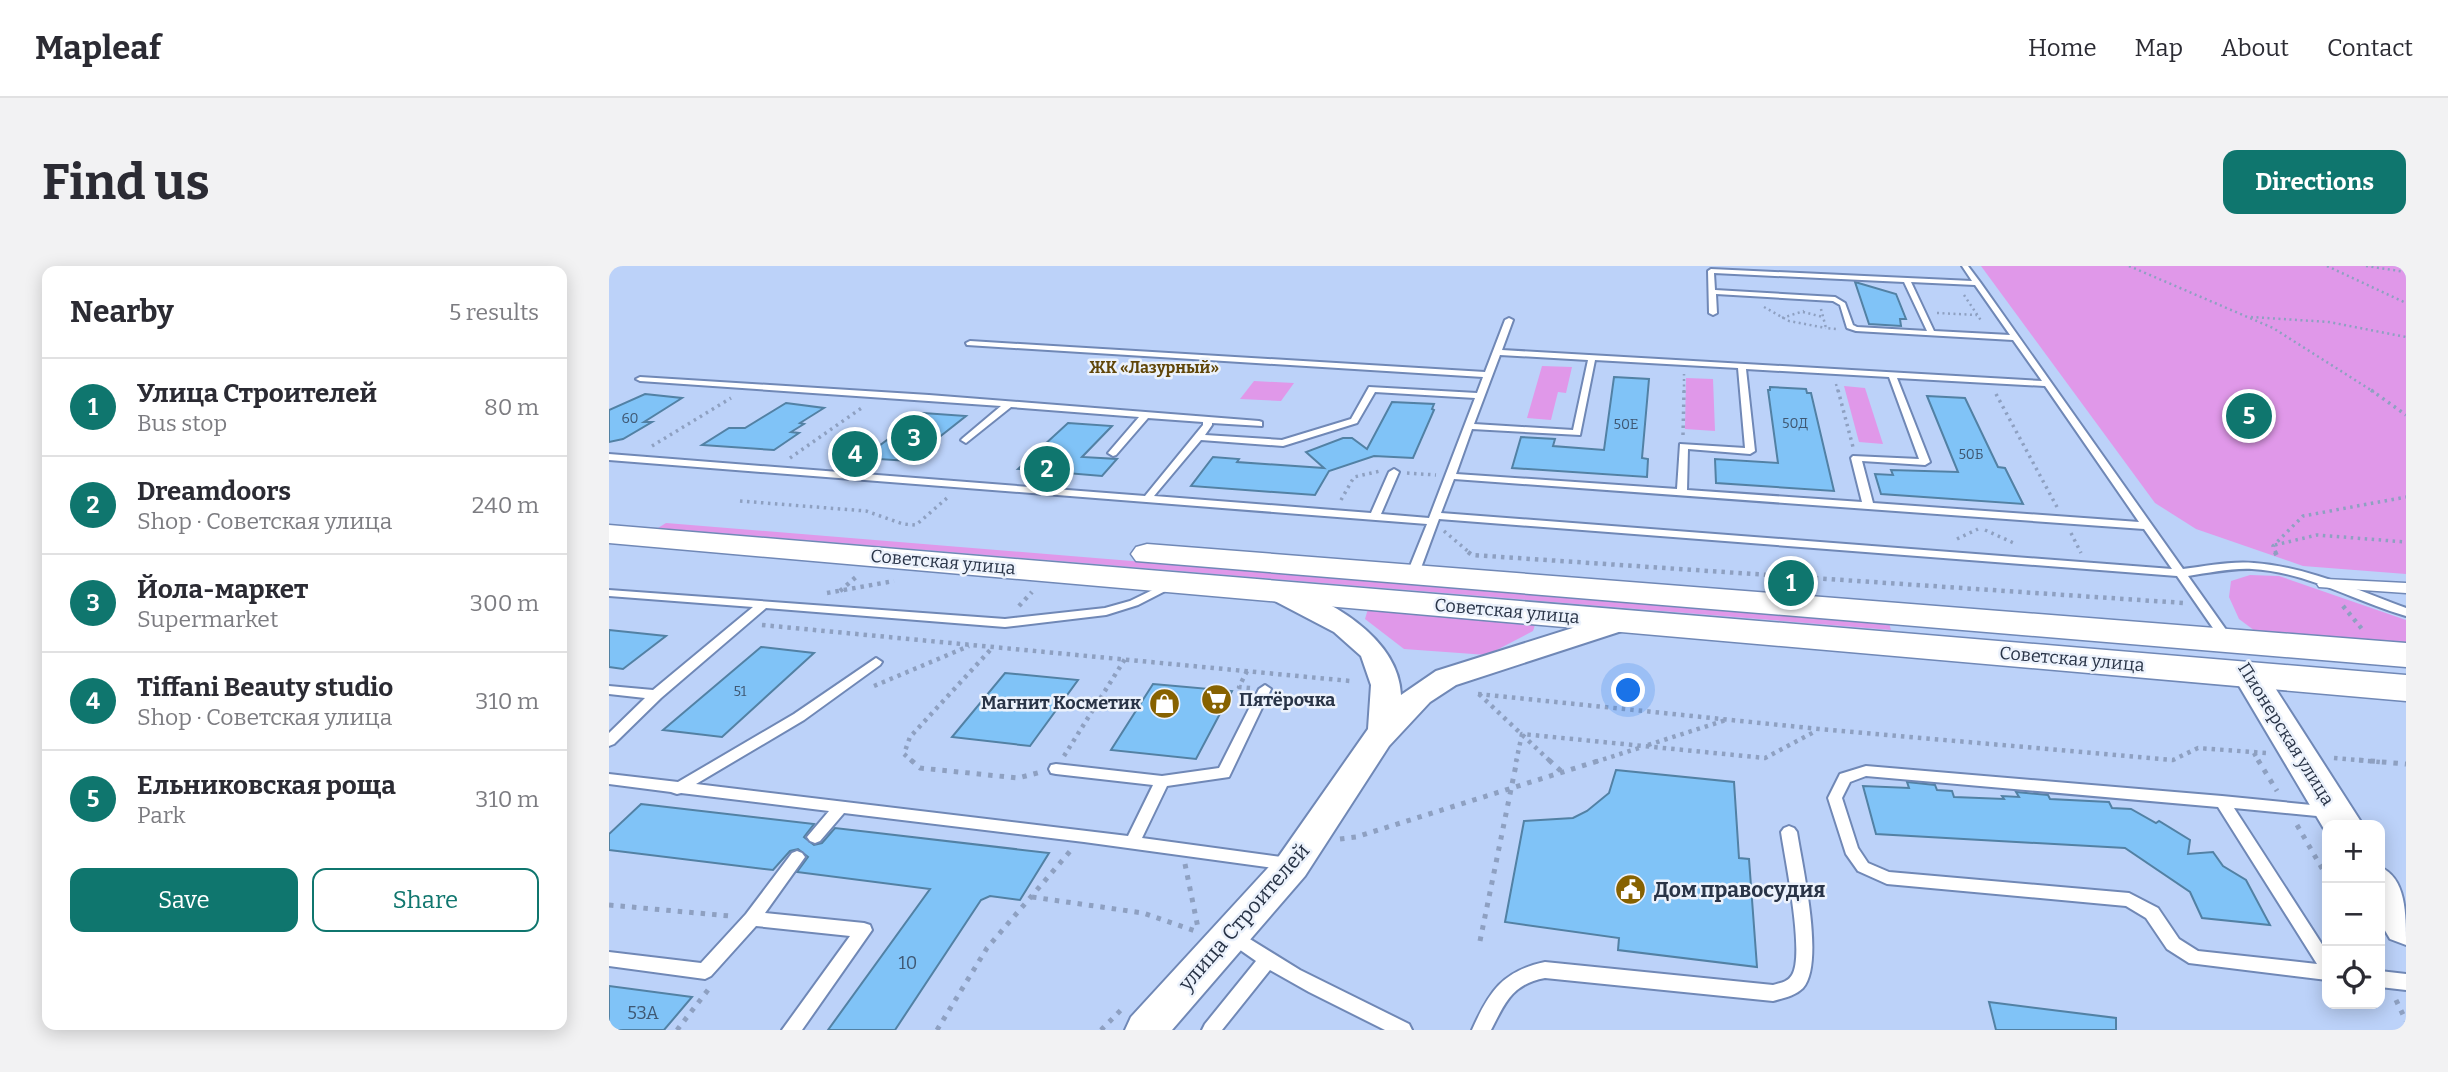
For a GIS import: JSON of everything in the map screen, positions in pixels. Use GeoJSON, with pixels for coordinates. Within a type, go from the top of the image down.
{"type":"FeatureCollection","features":[{"type":"Feature","properties":{"kind":"main road","name":"Советская улица"},"geometry":{"type":"LineString","coordinates":[[616,527],[661,515],[1412,576],[1924,632],[2249,674],[2406,688]]}},
{"type":"Feature","properties":{"kind":"main road","name":"Советская улица"},"geometry":{"type":"LineString","coordinates":[[616,527],[1175,582],[1624,621],[2229,642],[2406,655]]}},
{"type":"Feature","properties":{"kind":"main road","name":"Пионерская улица"},"geometry":{"type":"LineString","coordinates":[[2229,642],[2339,818]]}},
{"type":"Feature","properties":{"kind":"main road"},"geometry":{"type":"LineString","coordinates":[[2385,892],[2406,926]]}},
{"type":"Feature","properties":{"kind":"street"},"geometry":{"type":"LineString","coordinates":[[2325,584],[2406,588]]}},
{"type":"Feature","properties":{"kind":"street","name":"улица Строителей"},"geometry":{"type":"LineString","coordinates":[[1276,591],[1332,617],[1362,639],[1379,665],[1386,685],[1383,728]]}},
{"type":"Feature","properties":{"kind":"street","name":"улица Строителей"},"geometry":{"type":"LineString","coordinates":[[1146,1030],[1301,854],[1383,728],[1425,689],[1446,678],[1624,621]]}},
{"type":"Feature","properties":{"kind":"lane"},"geometry":{"type":"LineString","coordinates":[[1965,266],[2229,642]]}},
{"type":"Feature","properties":{"kind":"lane"},"geometry":{"type":"LineString","coordinates":[[1713,313],[1711,268],[1978,283]]}},
{"type":"Feature","properties":{"kind":"lane"},"geometry":{"type":"LineString","coordinates":[[1907,280],[1932,334]]}},
{"type":"Feature","properties":{"kind":"lane"},"geometry":{"type":"LineString","coordinates":[[1712,292],[1835,299],[1843,304],[1850,326],[1854,329],[2015,338]]}},
{"type":"Feature","properties":{"kind":"lane"},"geometry":{"type":"LineString","coordinates":[[1412,576],[1509,320]]}},
{"type":"Feature","properties":{"kind":"lane"},"geometry":{"type":"LineString","coordinates":[[970,343],[1488,375]]}},
{"type":"Feature","properties":{"kind":"lane"},"geometry":{"type":"LineString","coordinates":[[1497,352],[2049,384]]}},
{"type":"Feature","properties":{"kind":"lane"},"geometry":{"type":"LineString","coordinates":[[1469,426],[1577,433],[1592,358]]}},
{"type":"Feature","properties":{"kind":"lane"},"geometry":{"type":"LineString","coordinates":[[1682,492],[1683,446],[1750,451],[1742,366]]}},
{"type":"Feature","properties":{"kind":"lane"},"geometry":{"type":"LineString","coordinates":[[1868,506],[1856,458],[1925,462],[1892,375]]}},
{"type":"Feature","properties":{"kind":"lane"},"geometry":{"type":"LineString","coordinates":[[640,379],[1259,424]]}},
{"type":"Feature","properties":{"kind":"lane"},"geometry":{"type":"LineString","coordinates":[[1198,438],[1283,443],[1354,421],[1373,389],[1480,396]]}},
{"type":"Feature","properties":{"kind":"lane"},"geometry":{"type":"LineString","coordinates":[[967,440],[1009,404]]}},
{"type":"Feature","properties":{"kind":"lane"},"geometry":{"type":"LineString","coordinates":[[1113,453],[1147,414]]}},
{"type":"Feature","properties":{"kind":"lane"},"geometry":{"type":"LineString","coordinates":[[1147,499],[1208,425],[1206,420]]}},
{"type":"Feature","properties":{"kind":"lane"},"geometry":{"type":"LineString","coordinates":[[609,457],[1374,517],[1434,519],[2182,573],[2229,566],[2282,570],[2406,612]]}},
{"type":"Feature","properties":{"kind":"lane"},"geometry":{"type":"LineString","coordinates":[[1374,517],[1394,472]]}},
{"type":"Feature","properties":{"kind":"lane"},"geometry":{"type":"LineString","coordinates":[[1450,476],[2149,526]]}},
{"type":"Feature","properties":{"kind":"lane"},"geometry":{"type":"LineString","coordinates":[[609,593],[1005,622],[1106,611],[1134,603],[1175,582]]}},
{"type":"Feature","properties":{"kind":"lane"},"geometry":{"type":"LineString","coordinates":[[611,737],[656,695],[762,606]]}},
{"type":"Feature","properties":{"kind":"lane"},"geometry":{"type":"LineString","coordinates":[[677,789],[799,717],[876,663]]}},
{"type":"Feature","properties":{"kind":"lane"},"geometry":{"type":"LineString","coordinates":[[1056,769],[1162,781],[1224,773],[1265,689]]}},
{"type":"Feature","properties":{"kind":"lane"},"geometry":{"type":"LineString","coordinates":[[609,690],[656,695]]}},
{"type":"Feature","properties":{"kind":"lane"},"geometry":{"type":"LineString","coordinates":[[2322,972],[2195,958],[2172,944],[2152,913],[2129,900],[1887,877],[1863,867],[1851,850],[1835,798],[1845,778],[1866,771],[2222,801],[2339,818]]}},
{"type":"Feature","properties":{"kind":"lane"},"geometry":{"type":"LineString","coordinates":[[609,779],[1182,850],[1301,854]]}},
{"type":"Feature","properties":{"kind":"lane"},"geometry":{"type":"LineString","coordinates":[[1132,843],[1162,781]]}},
{"type":"Feature","properties":{"kind":"lane"},"geometry":{"type":"LineString","coordinates":[[2222,801],[2322,958]]}},
{"type":"Feature","properties":{"kind":"lane"},"geometry":{"type":"LineString","coordinates":[[815,837],[840,808]]}},
{"type":"Feature","properties":{"kind":"lane"},"geometry":{"type":"LineString","coordinates":[[1481,1030],[1508,983],[1524,972],[1545,970],[1773,993],[1791,989],[1802,974],[1805,952],[1789,832]]}},
{"type":"Feature","properties":{"kind":"lane"},"geometry":{"type":"LineString","coordinates":[[609,959],[705,971],[752,919],[797,857]]}},
{"type":"Feature","properties":{"kind":"lane"},"geometry":{"type":"LineString","coordinates":[[752,919],[865,930],[791,1030]]}},
{"type":"Feature","properties":{"kind":"lane"},"geometry":{"type":"LineString","coordinates":[[1232,935],[1301,982],[1403,1030]]}},
{"type":"Feature","properties":{"kind":"lane"},"geometry":{"type":"LineString","coordinates":[[1211,1030],[1267,961]]}},
{"type":"Feature","properties":{"kind":"lane"},"geometry":{"type":"LineString","coordinates":[[2385,980],[2406,982]]}},
{"type":"Feature","properties":{"kind":"path"},"geometry":{"type":"LineString","coordinates":[[2129,266],[2161,283],[2250,317],[2311,348],[2406,415]]}},
{"type":"Feature","properties":{"kind":"path"},"geometry":{"type":"LineString","coordinates":[[2327,266],[2406,303]]}},
{"type":"Feature","properties":{"kind":"path"},"geometry":{"type":"LineString","coordinates":[[2366,266],[2406,272]]}},
{"type":"Feature","properties":{"kind":"path"},"geometry":{"type":"LineString","coordinates":[[1955,282],[1991,337]]}},
{"type":"Feature","properties":{"kind":"path"},"geometry":{"type":"LineString","coordinates":[[1762,303],[1770,313],[1781,319],[1826,328]]}},
{"type":"Feature","properties":{"kind":"path"},"geometry":{"type":"LineString","coordinates":[[1922,312],[1977,314]]}},
{"type":"Feature","properties":{"kind":"path"},"geometry":{"type":"LineString","coordinates":[[2250,317],[2298,316],[2347,323],[2406,337]]}},
{"type":"Feature","properties":{"kind":"path"},"geometry":{"type":"LineString","coordinates":[[1683,446],[1685,363]]}},
{"type":"Feature","properties":{"kind":"path"},"geometry":{"type":"LineString","coordinates":[[1833,371],[1856,458]]}},
{"type":"Feature","properties":{"kind":"path"},"geometry":{"type":"LineString","coordinates":[[1988,380],[2089,566]]}},
{"type":"Feature","properties":{"kind":"path"},"geometry":{"type":"LineString","coordinates":[[630,458],[751,386]]}},
{"type":"Feature","properties":{"kind":"path"},"geometry":{"type":"LineString","coordinates":[[772,470],[882,395]]}},
{"type":"Feature","properties":{"kind":"path"},"geometry":{"type":"LineString","coordinates":[[1334,513],[1354,477],[1374,470],[1450,476]]}},
{"type":"Feature","properties":{"kind":"path"},"geometry":{"type":"LineString","coordinates":[[740,501],[866,511],[903,524],[916,525],[961,485]]}},
{"type":"Feature","properties":{"kind":"path"},"geometry":{"type":"LineString","coordinates":[[2273,546],[2303,516],[2406,497]]}},
{"type":"Feature","properties":{"kind":"path"},"geometry":{"type":"LineString","coordinates":[[1434,519],[1472,555],[2204,604]]}},
{"type":"Feature","properties":{"kind":"path"},"geometry":{"type":"LineString","coordinates":[[1957,539],[1980,528],[2016,544]]}},
{"type":"Feature","properties":{"kind":"path"},"geometry":{"type":"LineString","coordinates":[[2273,546],[2317,536],[2406,542]]}},
{"type":"Feature","properties":{"kind":"path"},"geometry":{"type":"LineString","coordinates":[[2273,546],[2282,570]]}},
{"type":"Feature","properties":{"kind":"path"},"geometry":{"type":"LineString","coordinates":[[839,591],[856,578]]}},
{"type":"Feature","properties":{"kind":"path"},"geometry":{"type":"LineString","coordinates":[[814,596],[894,580],[907,581]]}},
{"type":"Feature","properties":{"kind":"path"},"geometry":{"type":"LineString","coordinates":[[2325,584],[2366,634]]}},
{"type":"Feature","properties":{"kind":"path"},"geometry":{"type":"LineString","coordinates":[[1005,622],[1034,590],[1023,589]]}},
{"type":"Feature","properties":{"kind":"path"},"geometry":{"type":"LineString","coordinates":[[743,623],[1350,681]]}},
{"type":"Feature","properties":{"kind":"path"},"geometry":{"type":"LineString","coordinates":[[873,686],[972,645]]}},
{"type":"Feature","properties":{"kind":"path"},"geometry":{"type":"LineString","coordinates":[[993,647],[910,737],[904,754],[920,768],[1018,778],[1056,769],[1125,659]]}},
{"type":"Feature","properties":{"kind":"path"},"geometry":{"type":"LineString","coordinates":[[1562,772],[1478,694],[1819,729],[2173,760],[2198,748],[2277,754]]}},
{"type":"Feature","properties":{"kind":"path"},"geometry":{"type":"LineString","coordinates":[[1301,854],[1728,720]]}},
{"type":"Feature","properties":{"kind":"path"},"geometry":{"type":"LineString","coordinates":[[1522,734],[1765,758],[1819,729]]}},
{"type":"Feature","properties":{"kind":"path"},"geometry":{"type":"LineString","coordinates":[[1480,941],[1522,734]]}},
{"type":"Feature","properties":{"kind":"path"},"geometry":{"type":"LineString","coordinates":[[2330,758],[2406,764]]}},
{"type":"Feature","properties":{"kind":"path"},"geometry":{"type":"LineString","coordinates":[[937,1030],[987,948],[1084,836]]}},
{"type":"Feature","properties":{"kind":"path"},"geometry":{"type":"LineString","coordinates":[[1031,897],[1143,913],[1199,932],[1182,850]]}},
{"type":"Feature","properties":{"kind":"path"},"geometry":{"type":"LineString","coordinates":[[609,905],[752,919]]}},
{"type":"Feature","properties":{"kind":"path"},"geometry":{"type":"LineString","coordinates":[[677,1030],[708,991],[705,971]]}},
{"type":"Feature","properties":{"kind":"shaded area"},"geometry":{"type":"Polygon","coordinates":[[[1981,266],[2406,266],[2406,574],[2303,566],[2196,529],[2155,503],[1981,266]]]}},
{"type":"Feature","properties":{"kind":"shaded area"},"geometry":{"type":"Polygon","coordinates":[[[1542,366],[1572,367],[1566,393],[1558,392],[1551,420],[1527,418],[1542,366]]]}},
{"type":"Feature","properties":{"kind":"shaded area"},"geometry":{"type":"Polygon","coordinates":[[[1686,378],[1713,379],[1715,431],[1685,429],[1686,378]]]}},
{"type":"Feature","properties":{"kind":"shaded area"},"geometry":{"type":"Polygon","coordinates":[[[1254,381],[1294,383],[1281,401],[1240,399],[1254,381]]]}},
{"type":"Feature","properties":{"kind":"shaded area"},"geometry":{"type":"Polygon","coordinates":[[[1844,386],[1865,388],[1883,444],[1859,442],[1844,386]]]}},
{"type":"Feature","properties":{"kind":"shaded area"},"geometry":{"type":"Polygon","coordinates":[[[666,523],[1889,623],[1891,630],[658,528],[666,523]]]}},
{"type":"Feature","properties":{"kind":"shaded area"},"geometry":{"type":"Polygon","coordinates":[[[2250,575],[2279,576],[2406,620],[2406,646],[2259,634],[2239,619],[2229,597],[2231,581],[2250,575]]]}},
{"type":"Feature","properties":{"kind":"shaded area"},"geometry":{"type":"Polygon","coordinates":[[[1368,609],[1536,622],[1533,631],[1487,655],[1404,649],[1365,619],[1368,609]]]}},
{"type":"Feature","properties":{"kind":"building"},"geometry":{"type":"Polygon","coordinates":[[[1855,282],[1896,294],[1906,319],[1900,319],[1901,326],[1869,324],[1855,282]]]}},
{"type":"Feature","properties":{"kind":"building"},"geometry":{"type":"Polygon","coordinates":[[[1614,377],[1649,379],[1642,458],[1648,459],[1647,477],[1512,468],[1521,437],[1555,439],[1553,446],[1604,450],[1614,377]]]}},
{"type":"Feature","properties":{"kind":"building"},"geometry":{"type":"Polygon","coordinates":[[[1770,387],[1806,389],[1807,393],[1811,393],[1834,491],[1716,483],[1715,459],[1778,463],[1768,390],[1770,387]]]}},
{"type":"Feature","properties":{"kind":"building"},"geometry":{"type":"Polygon","coordinates":[[[645,394],[682,398],[644,422],[652,422],[623,439],[609,442],[609,410],[645,394]]]}},
{"type":"Feature","properties":{"kind":"building"},"geometry":{"type":"Polygon","coordinates":[[[1927,396],[1965,398],[1998,467],[2005,468],[2023,504],[1881,494],[1875,474],[1893,475],[1891,470],[1958,472],[1927,396]]]}},
{"type":"Feature","properties":{"kind":"building"},"geometry":{"type":"Polygon","coordinates":[[[1392,402],[1434,404],[1434,410],[1413,458],[1374,456],[1329,471],[1315,495],[1191,486],[1213,457],[1239,459],[1237,462],[1324,468],[1306,452],[1343,438],[1352,438],[1367,449],[1392,402]]]}},
{"type":"Feature","properties":{"kind":"building"},"geometry":{"type":"Polygon","coordinates":[[[786,403],[824,408],[800,423],[804,424],[791,432],[799,433],[774,450],[702,445],[729,428],[745,428],[786,403]]]}},
{"type":"Feature","properties":{"kind":"building"},"geometry":{"type":"Polygon","coordinates":[[[923,413],[966,416],[909,461],[863,458],[923,413]]]}},
{"type":"Feature","properties":{"kind":"building"},"geometry":{"type":"Polygon","coordinates":[[[1068,423],[1112,426],[1082,457],[1117,459],[1102,476],[1018,469],[1068,423]]]}},
{"type":"Feature","properties":{"kind":"building"},"geometry":{"type":"Polygon","coordinates":[[[609,630],[666,636],[623,669],[609,667],[609,630]]]}},
{"type":"Feature","properties":{"kind":"building"},"geometry":{"type":"Polygon","coordinates":[[[761,647],[814,653],[722,737],[663,730],[761,647]]]}},
{"type":"Feature","properties":{"kind":"building"},"geometry":{"type":"Polygon","coordinates":[[[1005,673],[1078,680],[1030,746],[952,737],[1005,673]]]}},
{"type":"Feature","properties":{"kind":"building"},"geometry":{"type":"Polygon","coordinates":[[[1153,684],[1232,691],[1196,759],[1111,750],[1153,684]]]}},
{"type":"Feature","properties":{"kind":"building","name":"Дом правосудия"},"geometry":{"type":"Polygon","coordinates":[[[1616,770],[1734,782],[1739,858],[1749,859],[1757,967],[1618,950],[1619,938],[1505,922],[1524,821],[1573,818],[1587,811],[1609,793],[1616,770]]]}},
{"type":"Feature","properties":{"kind":"building"},"geometry":{"type":"Polygon","coordinates":[[[1907,782],[1935,785],[1937,790],[1952,791],[1954,797],[2004,799],[2002,796],[2019,797],[2016,792],[2048,795],[2050,799],[2109,802],[2112,808],[2131,809],[2156,823],[2159,821],[2190,840],[2188,854],[2213,852],[2223,866],[2246,880],[2270,925],[2202,918],[2190,892],[2125,848],[1876,834],[1863,786],[1909,788],[1907,782]]]}},
{"type":"Feature","properties":{"kind":"building"},"geometry":{"type":"Polygon","coordinates":[[[641,804],[814,824],[804,837],[814,845],[822,843],[835,828],[1049,853],[1020,900],[990,896],[981,900],[895,1030],[828,1030],[930,889],[797,872],[808,857],[798,849],[790,851],[773,870],[609,850],[609,834],[641,804]]]}},
{"type":"Feature","properties":{"kind":"building"},"geometry":{"type":"Polygon","coordinates":[[[609,986],[692,997],[664,1030],[609,1030],[609,986]]]}},
{"type":"Feature","properties":{"kind":"building"},"geometry":{"type":"Polygon","coordinates":[[[1989,1002],[2116,1018],[2116,1030],[1996,1030],[1989,1002]]]}},
{"type":"Feature","properties":{"kind":"place","name":"Ельниковская роща"},"geometry":{"type":"Point","coordinates":[2249,416]}},
{"type":"Feature","properties":{"kind":"place","name":"Йола-маркет"},"geometry":{"type":"Point","coordinates":[914,438]}},
{"type":"Feature","properties":{"kind":"place","name":"Tiffani Beauty studio"},"geometry":{"type":"Point","coordinates":[855,454]}},
{"type":"Feature","properties":{"kind":"place","name":"Dreamdoors"},"geometry":{"type":"Point","coordinates":[1047,469]}},
{"type":"Feature","properties":{"kind":"place","name":"Улица Строителей"},"geometry":{"type":"Point","coordinates":[1791,583]}},
{"type":"Feature","properties":{"kind":"place","name":"Пятёрочка"},"geometry":{"type":"Point","coordinates":[1216,700]}},
{"type":"Feature","properties":{"kind":"place","name":"Магнит Косметик"},"geometry":{"type":"Point","coordinates":[1164,703]}},
{"type":"Feature","properties":{"kind":"place","name":"Дом правосудия"},"geometry":{"type":"Point","coordinates":[1631,890]}},
{"type":"Feature","properties":{"kind":"district","name":"ЖК «Лазурный»"},"geometry":{"type":"Point","coordinates":[1154,367]}}]}
